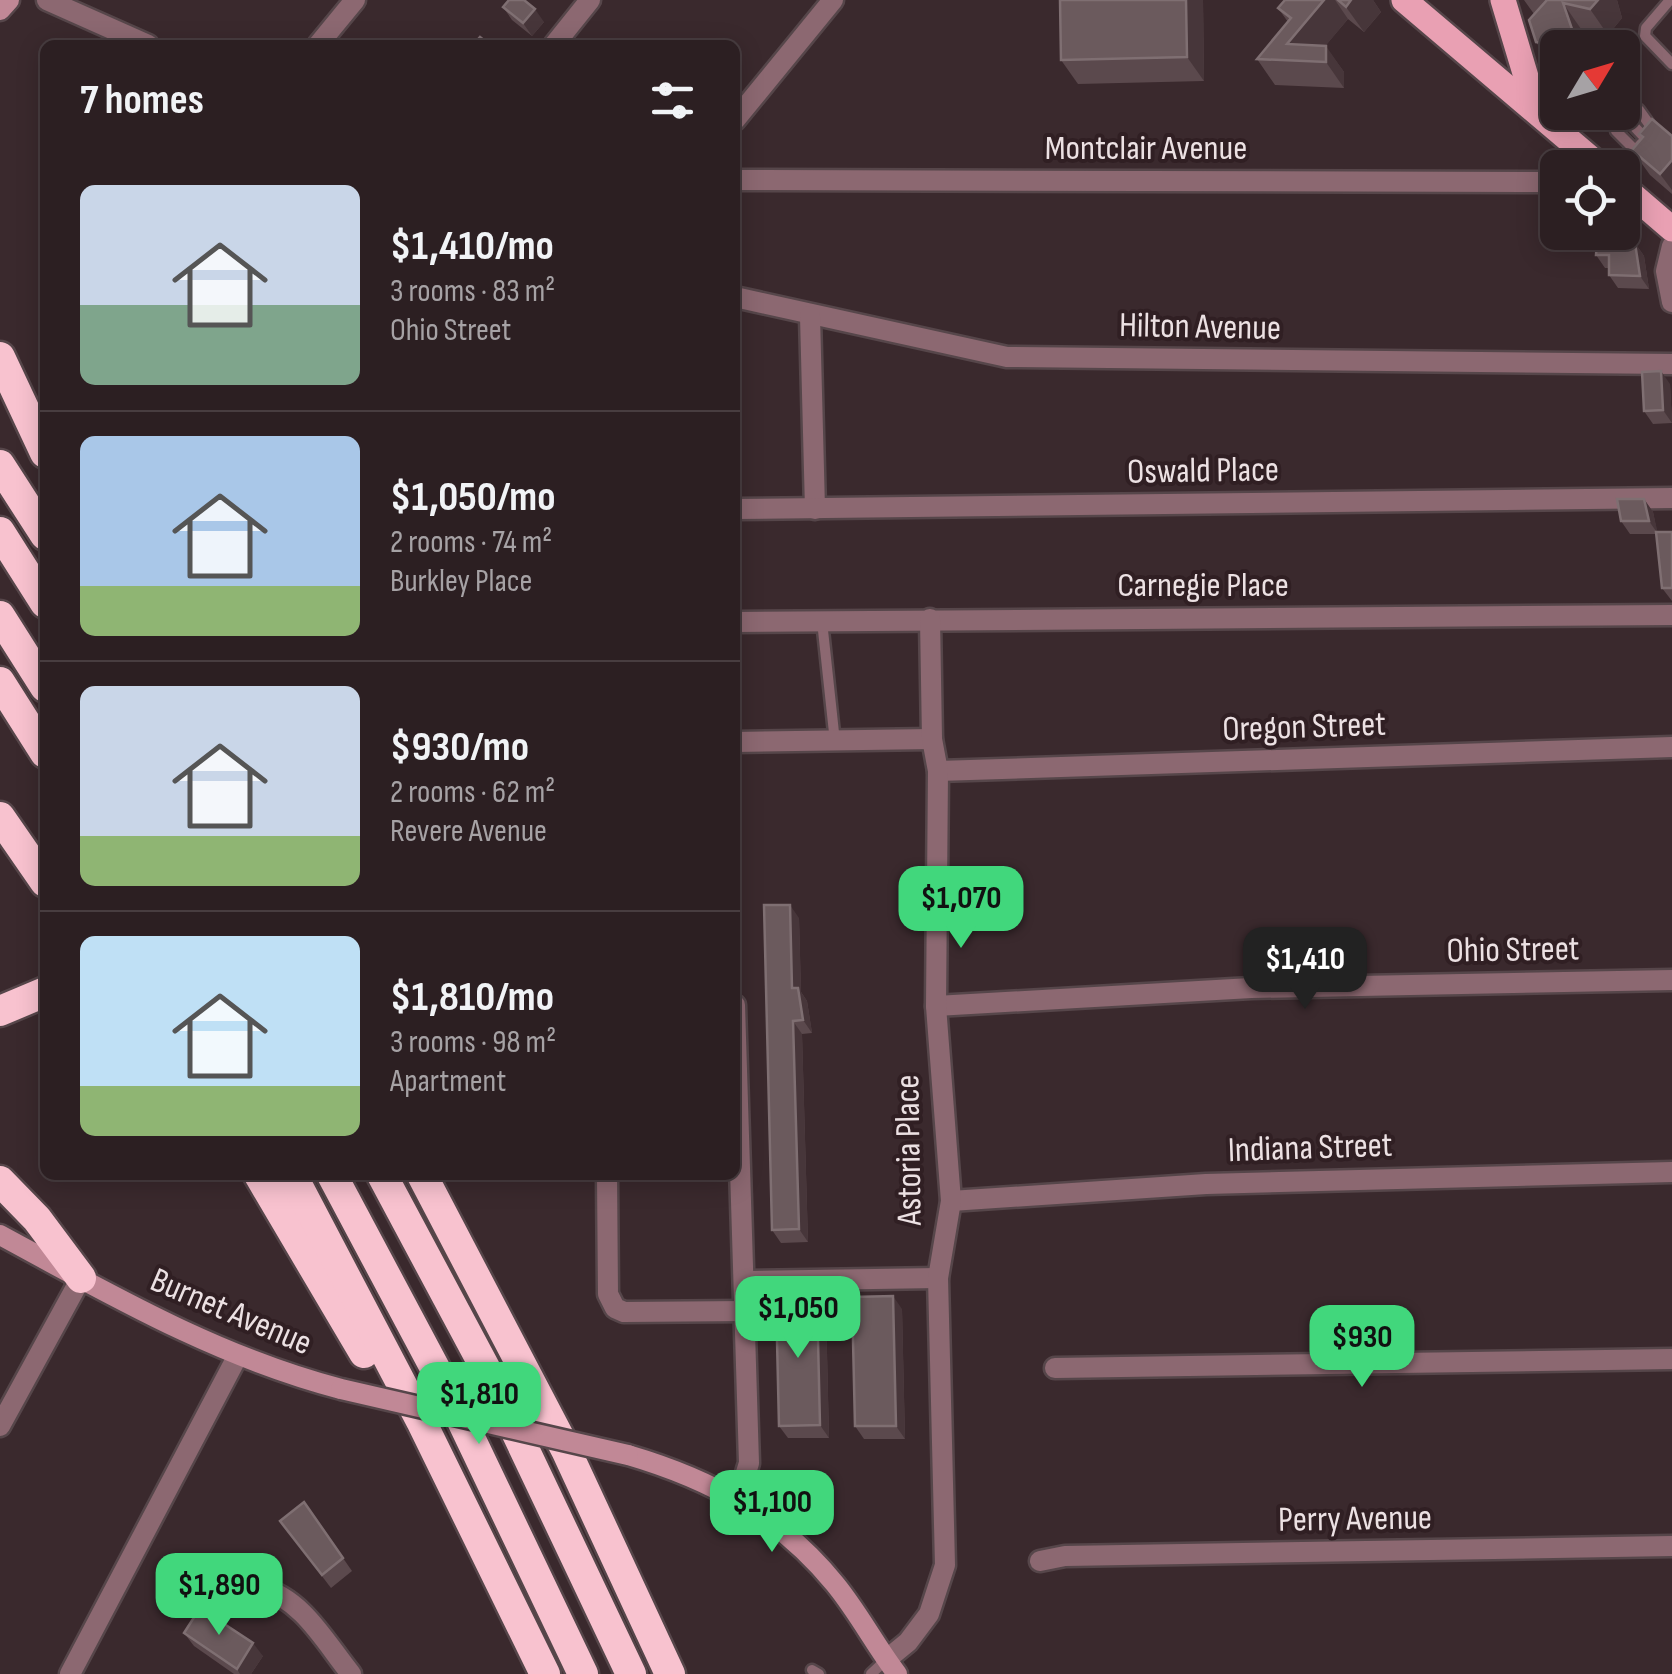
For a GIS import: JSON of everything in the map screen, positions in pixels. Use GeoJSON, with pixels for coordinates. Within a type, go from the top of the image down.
{"type":"FeatureCollection","features":[{"type":"Feature","properties":{"kind":"highway"},"geometry":{"type":"LineString","coordinates":[[0,357],[40,442]]}},
{"type":"Feature","properties":{"kind":"highway"},"geometry":{"type":"LineString","coordinates":[[0,465],[40,527]]}},
{"type":"Feature","properties":{"kind":"highway"},"geometry":{"type":"LineString","coordinates":[[0,532],[40,595]]}},
{"type":"Feature","properties":{"kind":"highway"},"geometry":{"type":"LineString","coordinates":[[0,616],[40,679]]}},
{"type":"Feature","properties":{"kind":"highway"},"geometry":{"type":"LineString","coordinates":[[0,682],[40,746]]}},
{"type":"Feature","properties":{"kind":"highway"},"geometry":{"type":"LineString","coordinates":[[0,817],[40,875]]}},
{"type":"Feature","properties":{"kind":"highway"},"geometry":{"type":"LineString","coordinates":[[0,1011],[40,994]]}},
{"type":"Feature","properties":{"kind":"highway"},"geometry":{"type":"LineString","coordinates":[[261,1180],[384,1387],[464,1507]]}},
{"type":"Feature","properties":{"kind":"highway"},"geometry":{"type":"LineString","coordinates":[[295,1180],[464,1507],[544,1674]]}},
{"type":"Feature","properties":{"kind":"highway"},"geometry":{"type":"LineString","coordinates":[[335,1180],[453,1402],[584,1674]]}},
{"type":"Feature","properties":{"kind":"highway"},"geometry":{"type":"LineString","coordinates":[[385,1180],[506,1410],[631,1674]]}},
{"type":"Feature","properties":{"kind":"highway"},"geometry":{"type":"LineString","coordinates":[[425,1180],[566,1450],[670,1674]]}},
{"type":"Feature","properties":{"kind":"highway"},"geometry":{"type":"LineString","coordinates":[[0,1181],[37,1218],[81,1278]]}},
{"type":"Feature","properties":{"kind":"main road"},"geometry":{"type":"LineString","coordinates":[[1404,0],[1540,99]]}},
{"type":"Feature","properties":{"kind":"main road"},"geometry":{"type":"LineString","coordinates":[[1503,0],[1540,87]]}},
{"type":"Feature","properties":{"kind":"main road"},"geometry":{"type":"LineString","coordinates":[[1569,130],[1587,150]]}},
{"type":"Feature","properties":{"kind":"main road"},"geometry":{"type":"LineString","coordinates":[[1640,203],[1671,231]]}},
{"type":"Feature","properties":{"kind":"street"},"geometry":{"type":"LineString","coordinates":[[0,10],[9,0]]}},
{"type":"Feature","properties":{"kind":"street"},"geometry":{"type":"LineString","coordinates":[[47,0],[137,40]]}},
{"type":"Feature","properties":{"kind":"street"},"geometry":{"type":"LineString","coordinates":[[322,40],[355,0]]}},
{"type":"Feature","properties":{"kind":"street"},"geometry":{"type":"LineString","coordinates":[[558,40],[590,0]]}},
{"type":"Feature","properties":{"kind":"street"},"geometry":{"type":"LineString","coordinates":[[740,114],[832,0]]}},
{"type":"Feature","properties":{"kind":"street","name":"Montclair Avenue"},"geometry":{"type":"LineString","coordinates":[[740,180],[1540,182]]}},
{"type":"Feature","properties":{"kind":"street"},"geometry":{"type":"LineString","coordinates":[[1671,231],[1666,272],[1672,302]]}},
{"type":"Feature","properties":{"kind":"street","name":"Hilton Avenue"},"geometry":{"type":"LineString","coordinates":[[740,298],[1007,358],[1672,364]]}},
{"type":"Feature","properties":{"kind":"street"},"geometry":{"type":"LineString","coordinates":[[810,316],[815,509]]}},
{"type":"Feature","properties":{"kind":"street","name":"Oswald Place"},"geometry":{"type":"LineString","coordinates":[[740,509],[1672,498]]}},
{"type":"Feature","properties":{"kind":"street","name":"Carnegie Place"},"geometry":{"type":"LineString","coordinates":[[740,622],[1672,614]]}},
{"type":"Feature","properties":{"kind":"street","name":"Astoria Place"},"geometry":{"type":"LineString","coordinates":[[885,1669],[920,1629],[945,1565],[938,1278],[950,1201],[936,1006],[938,771],[932,739],[930,619]]}},
{"type":"Feature","properties":{"kind":"street"},"geometry":{"type":"LineString","coordinates":[[740,742],[932,739]]}},
{"type":"Feature","properties":{"kind":"street","name":"Oregon Street"},"geometry":{"type":"LineString","coordinates":[[938,771],[1672,747]]}},
{"type":"Feature","properties":{"kind":"street","name":"Ohio Street"},"geometry":{"type":"LineString","coordinates":[[936,1006],[1251,988],[1672,980]]}},
{"type":"Feature","properties":{"kind":"street"},"geometry":{"type":"LineString","coordinates":[[738,1498],[749,1463],[740,1130]]}},
{"type":"Feature","properties":{"kind":"street","name":"Indiana Street"},"geometry":{"type":"LineString","coordinates":[[950,1201],[1206,1184],[1672,1172]]}},
{"type":"Feature","properties":{"kind":"street"},"geometry":{"type":"LineString","coordinates":[[607,1180],[608,1294],[615,1308],[624,1312],[746,1310]]}},
{"type":"Feature","properties":{"kind":"street","name":"Burnet Avenue"},"geometry":{"type":"LineString","coordinates":[[0,1235],[236,1356],[341,1389],[628,1455],[675,1470],[738,1498],[778,1527],[822,1570],[885,1669]]}},
{"type":"Feature","properties":{"kind":"street"},"geometry":{"type":"LineString","coordinates":[[0,1426],[81,1278]]}},
{"type":"Feature","properties":{"kind":"street"},"geometry":{"type":"LineString","coordinates":[[746,1281],[938,1278]]}},
{"type":"Feature","properties":{"kind":"street"},"geometry":{"type":"LineString","coordinates":[[70,1674],[236,1356]]}},
{"type":"Feature","properties":{"kind":"street"},"geometry":{"type":"LineString","coordinates":[[1055,1368],[1672,1359]]}},
{"type":"Feature","properties":{"kind":"street","name":"Perry Avenue"},"geometry":{"type":"LineString","coordinates":[[1040,1561],[1066,1556],[1672,1546]]}},
{"type":"Feature","properties":{"kind":"street"},"geometry":{"type":"LineString","coordinates":[[260,1588],[278,1592],[297,1606],[351,1674]]}},
{"type":"Feature","properties":{"kind":"lane"},"geometry":{"type":"LineString","coordinates":[[1670,0],[1646,28],[1646,36],[1672,64]]}},
{"type":"Feature","properties":{"kind":"lane"},"geometry":{"type":"LineString","coordinates":[[1616,130],[1635,150],[1656,128],[1640,111]]}},
{"type":"Feature","properties":{"kind":"lane"},"geometry":{"type":"LineString","coordinates":[[1637,130],[1646,139]]}},
{"type":"Feature","properties":{"kind":"lane"},"geometry":{"type":"LineString","coordinates":[[822,620],[835,742]]}},
{"type":"Feature","properties":{"kind":"building"},"geometry":{"type":"Polygon","coordinates":[[[509,0],[524,0],[535,9],[523,23],[503,7],[509,0]]]}},
{"type":"Feature","properties":{"kind":"building"},"geometry":{"type":"Polygon","coordinates":[[[1060,0],[1186,0],[1187,57],[1061,60],[1060,0]]]}},
{"type":"Feature","properties":{"kind":"building"},"geometry":{"type":"Polygon","coordinates":[[[1285,0],[1324,0],[1287,44],[1326,46],[1326,62],[1257,59],[1291,18],[1278,8],[1285,0]]]}},
{"type":"Feature","properties":{"kind":"building"},"geometry":{"type":"Polygon","coordinates":[[[1547,0],[1598,0],[1590,9],[1563,3],[1572,29],[1540,30],[1540,43],[1536,42],[1529,20],[1547,0]]]}},
{"type":"Feature","properties":{"kind":"building"},"geometry":{"type":"Polygon","coordinates":[[[1652,119],[1672,136],[1672,160],[1660,174],[1640,157],[1640,150],[1632,150],[1643,137],[1639,134],[1652,119]]]}},
{"type":"Feature","properties":{"kind":"building"},"geometry":{"type":"Polygon","coordinates":[[[1596,250],[1636,250],[1640,276],[1609,275],[1609,255],[1596,255],[1596,250]]]}},
{"type":"Feature","properties":{"kind":"building"},"geometry":{"type":"Polygon","coordinates":[[[1661,371],[1663,410],[1644,411],[1642,372],[1661,371]]]}},
{"type":"Feature","properties":{"kind":"building"},"geometry":{"type":"Polygon","coordinates":[[[1617,499],[1644,499],[1649,521],[1621,521],[1617,499]]]}},
{"type":"Feature","properties":{"kind":"building"},"geometry":{"type":"Polygon","coordinates":[[[1656,532],[1672,532],[1672,588],[1662,588],[1656,532]]]}},
{"type":"Feature","properties":{"kind":"building"},"geometry":{"type":"Polygon","coordinates":[[[764,905],[790,905],[792,988],[798,988],[803,1020],[793,1021],[799,1229],[772,1230],[764,905]]]}},
{"type":"Feature","properties":{"kind":"building"},"geometry":{"type":"Polygon","coordinates":[[[893,1296],[896,1426],[855,1426],[852,1297],[893,1296]]]}},
{"type":"Feature","properties":{"kind":"building"},"geometry":{"type":"Polygon","coordinates":[[[776,1297],[817,1297],[820,1425],[779,1426],[776,1297]]]}},
{"type":"Feature","properties":{"kind":"building"},"geometry":{"type":"Polygon","coordinates":[[[304,1502],[343,1558],[322,1575],[280,1521],[304,1502]]]}},
{"type":"Feature","properties":{"kind":"building"},"geometry":{"type":"Polygon","coordinates":[[[200,1608],[253,1643],[237,1669],[184,1633],[200,1608]]]}}]}
